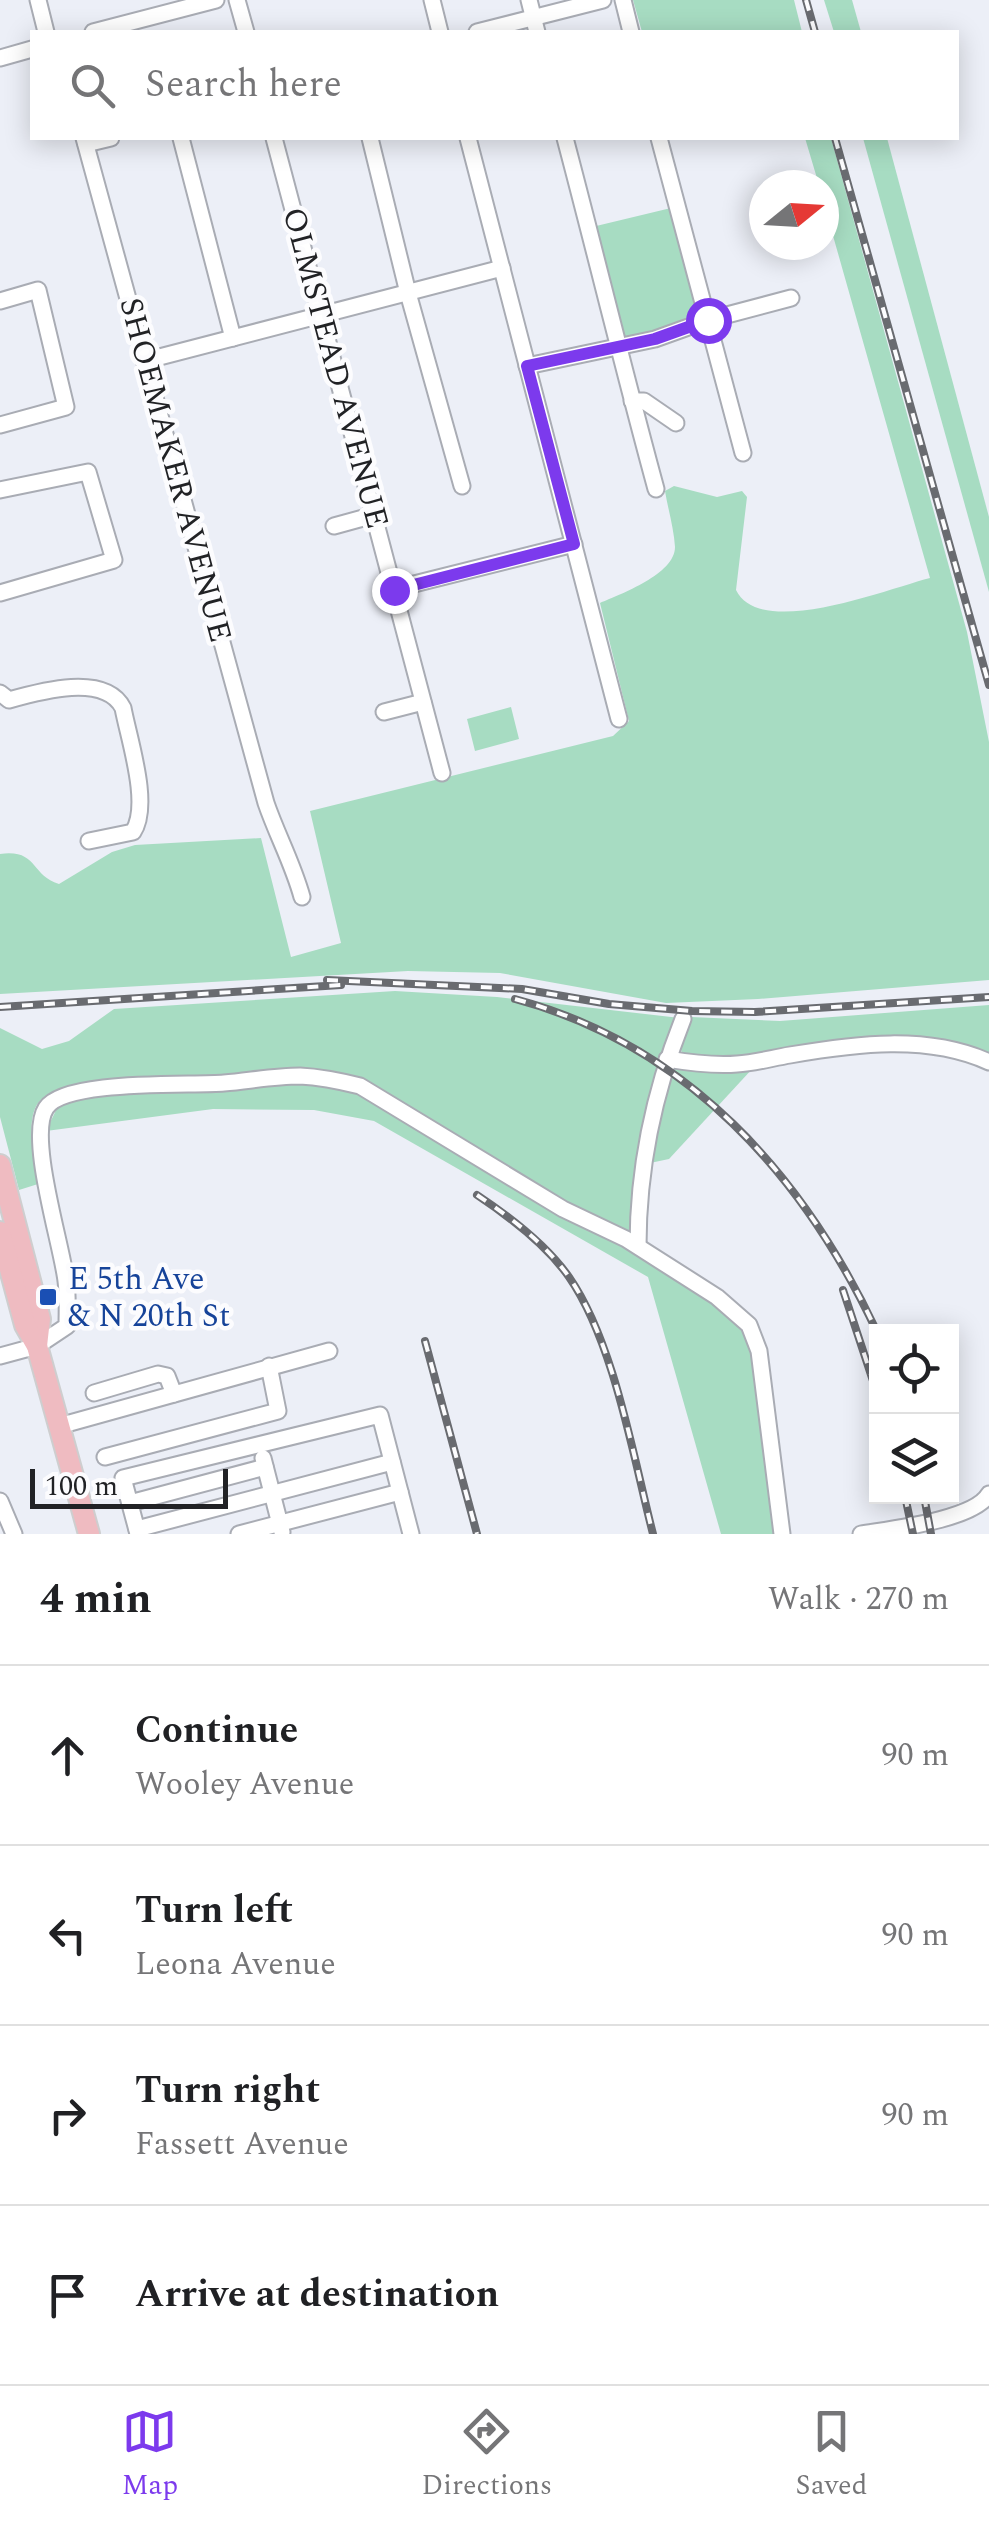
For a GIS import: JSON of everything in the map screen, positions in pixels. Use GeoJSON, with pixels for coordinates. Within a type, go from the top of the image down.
{"type":"FeatureCollection","features":[{"type":"Feature","properties":{"kind":"main road"},"geometry":{"type":"LineString","coordinates":[[0,1166],[40,1319],[37,1346]]}},
{"type":"Feature","properties":{"kind":"main road"},"geometry":{"type":"LineString","coordinates":[[0,1232],[25,1326],[37,1346],[89,1534]]}},
{"type":"Feature","properties":{"kind":"street"},"geometry":{"type":"LineString","coordinates":[[38,0],[46,30]]}},
{"type":"Feature","properties":{"kind":"street"},"geometry":{"type":"LineString","coordinates":[[101,30],[216,0]]}},
{"type":"Feature","properties":{"kind":"street"},"geometry":{"type":"LineString","coordinates":[[237,0],[245,30]]}},
{"type":"Feature","properties":{"kind":"street"},"geometry":{"type":"LineString","coordinates":[[432,0],[440,30]]}},
{"type":"Feature","properties":{"kind":"street"},"geometry":{"type":"LineString","coordinates":[[529,0],[535,25]]}},
{"type":"Feature","properties":{"kind":"street"},"geometry":{"type":"LineString","coordinates":[[494,30],[535,25],[603,0]]}},
{"type":"Feature","properties":{"kind":"street"},"geometry":{"type":"LineString","coordinates":[[623,0],[630,30]]}},
{"type":"Feature","properties":{"kind":"street"},"geometry":{"type":"LineString","coordinates":[[0,58],[30,50]]}},
{"type":"Feature","properties":{"kind":"street"},"geometry":{"type":"LineString","coordinates":[[182,140],[232,338]]}},
{"type":"Feature","properties":{"kind":"street","name":"OLMSTEAD AVENUE"},"geometry":{"type":"LineString","coordinates":[[275,140],[442,773]]}},
{"type":"Feature","properties":{"kind":"street"},"geometry":{"type":"LineString","coordinates":[[370,140],[462,486]]}},
{"type":"Feature","properties":{"kind":"street"},"geometry":{"type":"LineString","coordinates":[[469,140],[619,719]]}},
{"type":"Feature","properties":{"kind":"street"},"geometry":{"type":"LineString","coordinates":[[566,140],[656,488]]}},
{"type":"Feature","properties":{"kind":"street"},"geometry":{"type":"LineString","coordinates":[[660,140],[742,452]]}},
{"type":"Feature","properties":{"kind":"street","name":"SHOEMAKER AVENUE"},"geometry":{"type":"LineString","coordinates":[[85,141],[266,803],[293,862],[302,897]]}},
{"type":"Feature","properties":{"kind":"street"},"geometry":{"type":"LineString","coordinates":[[144,361],[502,268]]}},
{"type":"Feature","properties":{"kind":"street"},"geometry":{"type":"LineString","coordinates":[[0,300],[38,290],[66,408],[0,426]]}},
{"type":"Feature","properties":{"kind":"street"},"geometry":{"type":"LineString","coordinates":[[527,366],[655,339],[791,298]]}},
{"type":"Feature","properties":{"kind":"street"},"geometry":{"type":"LineString","coordinates":[[632,402],[644,401],[676,424]]}},
{"type":"Feature","properties":{"kind":"street"},"geometry":{"type":"LineString","coordinates":[[0,490],[88,472],[114,560],[0,593]]}},
{"type":"Feature","properties":{"kind":"street"},"geometry":{"type":"LineString","coordinates":[[334,526],[374,515]]}},
{"type":"Feature","properties":{"kind":"street"},"geometry":{"type":"LineString","coordinates":[[394,590],[574,544]]}},
{"type":"Feature","properties":{"kind":"street"},"geometry":{"type":"LineString","coordinates":[[0,692],[9,700],[47,690],[88,689],[118,697],[124,708],[141,804],[140,821],[133,832],[89,841]]}},
{"type":"Feature","properties":{"kind":"street"},"geometry":{"type":"LineString","coordinates":[[384,712],[423,702]]}},
{"type":"Feature","properties":{"kind":"street"},"geometry":{"type":"LineString","coordinates":[[638,1246],[639,1186],[655,1099],[684,1019]]}},
{"type":"Feature","properties":{"kind":"street"},"geometry":{"type":"LineString","coordinates":[[667,1059],[703,1065],[739,1064],[888,1044],[956,1050],[989,1062]]}},
{"type":"Feature","properties":{"kind":"street"},"geometry":{"type":"LineString","coordinates":[[0,1356],[37,1346],[68,1326],[66,1281],[51,1212],[40,1126],[46,1108],[59,1097],[107,1087],[220,1084],[296,1076],[334,1079],[360,1086],[563,1209],[638,1246],[717,1297],[749,1326],[759,1352],[782,1534]]}},
{"type":"Feature","properties":{"kind":"street"},"geometry":{"type":"LineString","coordinates":[[59,1426],[329,1351]]}},
{"type":"Feature","properties":{"kind":"street"},"geometry":{"type":"LineString","coordinates":[[106,1457],[278,1411],[269,1366]]}},
{"type":"Feature","properties":{"kind":"street"},"geometry":{"type":"LineString","coordinates":[[94,1394],[158,1374],[168,1376],[174,1394]]}},
{"type":"Feature","properties":{"kind":"street"},"geometry":{"type":"LineString","coordinates":[[392,1462],[138,1531],[124,1478],[380,1415],[411,1534]]}},
{"type":"Feature","properties":{"kind":"street"},"geometry":{"type":"LineString","coordinates":[[259,1444],[281,1529]]}},
{"type":"Feature","properties":{"kind":"street"},"geometry":{"type":"LineString","coordinates":[[130,1502],[265,1466]]}},
{"type":"Feature","properties":{"kind":"street"},"geometry":{"type":"LineString","coordinates":[[239,1534],[281,1529],[400,1492]]}},
{"type":"Feature","properties":{"kind":"street"},"geometry":{"type":"LineString","coordinates":[[861,1534],[965,1511],[986,1500],[989,1494]]}},
{"type":"Feature","properties":{"kind":"street"},"geometry":{"type":"LineString","coordinates":[[0,1501],[14,1534]]}},
{"type":"Feature","properties":{"kind":"green space"},"geometry":{"type":"Polygon","coordinates":[[[633,0],[794,0],[802,30],[641,30],[633,0]]]}},
{"type":"Feature","properties":{"kind":"green space"},"geometry":{"type":"Polygon","coordinates":[[[824,0],[852,0],[860,30],[833,30],[824,0]]]}},
{"type":"Feature","properties":{"kind":"green space"},"geometry":{"type":"Polygon","coordinates":[[[806,140],[832,140],[967,632],[989,742],[989,980],[666,1003],[500,973],[408,971],[0,994],[0,854],[21,855],[59,884],[112,852],[135,845],[261,838],[291,957],[341,943],[310,811],[613,736],[629,721],[600,603],[645,582],[673,557],[675,547],[665,491],[674,486],[717,497],[742,491],[747,497],[736,590],[749,604],[770,611],[826,607],[930,578],[839,257],[839,170],[815,170],[806,140]]]}},
{"type":"Feature","properties":{"kind":"green space"},"geometry":{"type":"Polygon","coordinates":[[[864,140],[888,140],[989,517],[989,592],[864,140]]]}},
{"type":"Feature","properties":{"kind":"green space"},"geometry":{"type":"Polygon","coordinates":[[[671,208],[700,320],[627,339],[619,336],[592,227],[671,208]]]}},
{"type":"Feature","properties":{"kind":"green space"},"geometry":{"type":"Polygon","coordinates":[[[511,707],[519,739],[475,751],[467,719],[511,707]]]}},
{"type":"Feature","properties":{"kind":"green space"},"geometry":{"type":"Polygon","coordinates":[[[395,991],[497,997],[680,1018],[660,1062],[634,1194],[646,1258],[721,1306],[752,1340],[776,1534],[721,1534],[648,1277],[374,1121],[314,1110],[213,1109],[46,1131],[58,1106],[128,1082],[73,1088],[42,1098],[35,1110],[33,1151],[38,1184],[19,1190],[0,1117],[0,1028],[42,1049],[69,1041],[114,1009],[395,991]]]}},
{"type":"Feature","properties":{"kind":"green space"},"geometry":{"type":"Polygon","coordinates":[[[989,1005],[989,1057],[936,1041],[880,1039],[703,1058],[682,1054],[679,1040],[691,1017],[780,1021],[989,1005]]]}},
{"type":"Feature","properties":{"kind":"green space"},"geometry":{"type":"Polygon","coordinates":[[[670,1068],[753,1068],[669,1159],[650,1163],[670,1068]]]}},
{"type":"Feature","properties":{"kind":"railway"},"geometry":{"type":"LineString","coordinates":[[806,0],[814,30]]}},
{"type":"Feature","properties":{"kind":"railway"},"geometry":{"type":"LineString","coordinates":[[836,140],[989,685]]}},
{"type":"Feature","properties":{"kind":"railway"},"geometry":{"type":"LineString","coordinates":[[327,980],[522,989],[609,1004],[692,1011],[755,1012],[989,997]]}},
{"type":"Feature","properties":{"kind":"railway"},"geometry":{"type":"LineString","coordinates":[[0,1007],[341,985]]}},
{"type":"Feature","properties":{"kind":"railway"},"geometry":{"type":"LineString","coordinates":[[515,999],[577,1020],[634,1048],[686,1083],[733,1124],[775,1169],[813,1220],[873,1324]]}},
{"type":"Feature","properties":{"kind":"railway"},"geometry":{"type":"LineString","coordinates":[[477,1195],[550,1253],[585,1304],[610,1366],[653,1534]]}},
{"type":"Feature","properties":{"kind":"railway"},"geometry":{"type":"LineString","coordinates":[[843,1290],[869,1369]]}},
{"type":"Feature","properties":{"kind":"railway"},"geometry":{"type":"LineString","coordinates":[[425,1341],[477,1534]]}},
{"type":"Feature","properties":{"kind":"railway"},"geometry":{"type":"LineString","coordinates":[[907,1504],[913,1534]]}},
{"type":"Feature","properties":{"kind":"railway"},"geometry":{"type":"LineString","coordinates":[[925,1504],[931,1534]]}},
{"type":"Feature","properties":{"kind":"place","name":"E 5th Ave & N 20th St"},"geometry":{"type":"Point","coordinates":[48,1297]}},
{"type":"Feature","properties":{"kind":"route"},"geometry":{"type":"LineString","coordinates":[[394,590],[574,544],[527,366],[655,339],[708,320]]}}]}
